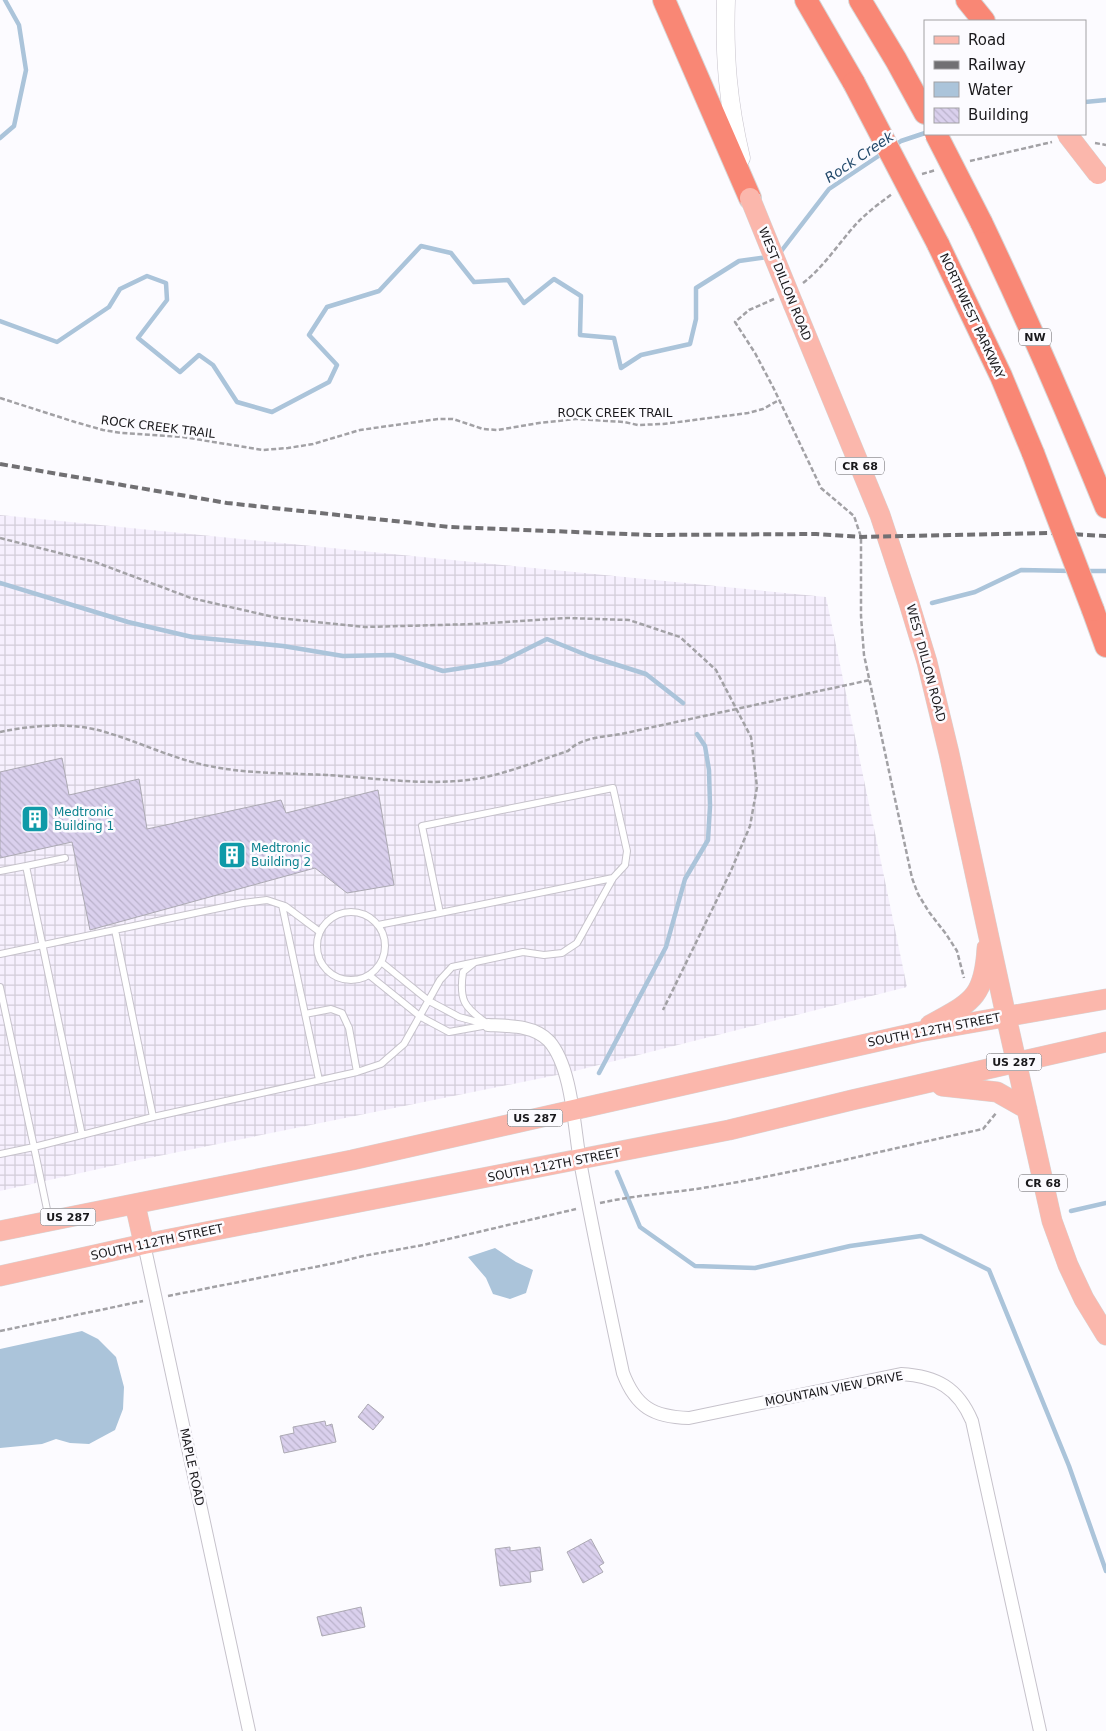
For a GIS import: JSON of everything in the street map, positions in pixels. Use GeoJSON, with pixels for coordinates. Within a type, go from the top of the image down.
{"type":"FeatureCollection","features":[{"type":"Feature","properties":{"kind":"highway"},"geometry":{"type":"LineString","coordinates":[[664,0],[750,198]]}},
{"type":"Feature","properties":{"kind":"highway","name":"NORTHWEST PARKWAY"},"geometry":{"type":"LineString","coordinates":[[806,0],[854,83],[938,244],[1001,376],[1106,646]]}},
{"type":"Feature","properties":{"kind":"highway"},"geometry":{"type":"LineString","coordinates":[[860,0],[924,111]]}},
{"type":"Feature","properties":{"kind":"highway"},"geometry":{"type":"LineString","coordinates":[[967,0],[985,20]]}},
{"type":"Feature","properties":{"kind":"highway","name":"NW"},"geometry":{"type":"LineString","coordinates":[[937,135],[1015,293],[1106,507]]}},
{"type":"Feature","properties":{"kind":"main road","name":"WEST DILLON ROAD"},"geometry":{"type":"LineString","coordinates":[[726,0],[727,84],[733,126],[750,198],[786,302],[880,515],[909,603],[927,662],[949,753],[1052,1221],[1068,1265],[1084,1299],[1106,1335]]}},
{"type":"Feature","properties":{"kind":"main road"},"geometry":{"type":"LineString","coordinates":[[975,0],[985,20]]}},
{"type":"Feature","properties":{"kind":"main road"},"geometry":{"type":"LineString","coordinates":[[1062,137],[1102,180]]}},
{"type":"Feature","properties":{"kind":"main road"},"geometry":{"type":"LineString","coordinates":[[919,1032],[971,1001],[976,994],[981,986],[986,964],[988,929]]}},
{"type":"Feature","properties":{"kind":"main road","name":"SOUTH 112TH STREET"},"geometry":{"type":"LineString","coordinates":[[0,1231],[352,1160],[919,1032],[1106,999]]}},
{"type":"Feature","properties":{"kind":"main road","name":"SOUTH 112TH STREET"},"geometry":{"type":"LineString","coordinates":[[0,1276],[144,1244],[729,1130],[1106,1042]]}},
{"type":"Feature","properties":{"kind":"main road"},"geometry":{"type":"LineString","coordinates":[[923,1085],[997,1092],[1027,1109]]}},
{"type":"Feature","properties":{"kind":"main road","name":"MAPLE ROAD"},"geometry":{"type":"LineString","coordinates":[[135,1204],[144,1244]]}},
{"type":"Feature","properties":{"kind":"street","name":"MOUNTAIN VIEW DRIVE"},"geometry":{"type":"LineString","coordinates":[[488,1025],[524,1028],[535,1032],[546,1038],[557,1052],[562,1063],[574,1110],[580,1160],[622,1373],[629,1389],[649,1409],[661,1416],[689,1418],[902,1374],[919,1375],[945,1385],[965,1405],[972,1421],[1040,1731]]}},
{"type":"Feature","properties":{"kind":"street","name":"MAPLE ROAD"},"geometry":{"type":"LineString","coordinates":[[144,1244],[248,1731]]}},
{"type":"Feature","properties":{"kind":"lane"},"geometry":{"type":"LineString","coordinates":[[0,1154],[153,1117],[357,1072],[380,1064],[404,1044],[421,1017],[440,980],[452,967],[523,952],[544,955],[562,953],[577,943],[613,878],[625,865],[627,851],[613,788],[422,826],[440,913]]}},
{"type":"Feature","properties":{"kind":"lane"},"geometry":{"type":"LineString","coordinates":[[0,872],[65,858]]}},
{"type":"Feature","properties":{"kind":"lane"},"geometry":{"type":"LineString","coordinates":[[26,866],[82,1135]]}},
{"type":"Feature","properties":{"kind":"lane"},"geometry":{"type":"LineString","coordinates":[[378,925],[613,878]]}},
{"type":"Feature","properties":{"kind":"lane"},"geometry":{"type":"LineString","coordinates":[[0,954],[243,903],[267,900],[282,905],[320,932]]}},
{"type":"Feature","properties":{"kind":"lane"},"geometry":{"type":"LineString","coordinates":[[282,905],[319,1080]]}},
{"type":"Feature","properties":{"kind":"lane"},"geometry":{"type":"LineString","coordinates":[[348,912],[360,913],[370,918],[378,925],[385,947],[377,968],[369,976],[358,980],[336,977],[327,971],[320,962],[316,951],[320,932],[328,920],[337,914],[348,912]]}},
{"type":"Feature","properties":{"kind":"lane"},"geometry":{"type":"LineString","coordinates":[[114,930],[153,1117]]}},
{"type":"Feature","properties":{"kind":"lane"},"geometry":{"type":"LineString","coordinates":[[380,962],[428,1001],[459,1017],[488,1025]]}},
{"type":"Feature","properties":{"kind":"lane"},"geometry":{"type":"LineString","coordinates":[[476,962],[463,972],[460,988],[468,1009],[488,1025]]}},
{"type":"Feature","properties":{"kind":"lane"},"geometry":{"type":"LineString","coordinates":[[369,976],[421,1017],[449,1032],[488,1025]]}},
{"type":"Feature","properties":{"kind":"lane"},"geometry":{"type":"LineString","coordinates":[[0,987],[49,1221]]}},
{"type":"Feature","properties":{"kind":"lane"},"geometry":{"type":"LineString","coordinates":[[305,1014],[331,1009],[342,1013],[349,1028],[357,1072]]}},
{"type":"Feature","properties":{"kind":"path"},"geometry":{"type":"LineString","coordinates":[[964,162],[1062,137]]}},
{"type":"Feature","properties":{"kind":"path"},"geometry":{"type":"LineString","coordinates":[[1087,143],[1106,145]]}},
{"type":"Feature","properties":{"kind":"path"},"geometry":{"type":"LineString","coordinates":[[920,175],[938,169]]}},
{"type":"Feature","properties":{"kind":"path"},"geometry":{"type":"LineString","coordinates":[[802,284],[812,276],[859,221],[893,193]]}},
{"type":"Feature","properties":{"kind":"path"},"geometry":{"type":"LineString","coordinates":[[786,302],[750,310],[735,322],[755,353],[821,488],[854,516],[861,537],[864,655],[912,878],[918,894],[929,912],[958,951],[968,990],[976,994]]}},
{"type":"Feature","properties":{"kind":"path","name":"ROCK CREEK TRAIL"},"geometry":{"type":"LineString","coordinates":[[0,398],[103,430],[183,437],[264,450],[313,444],[360,430],[438,418],[453,419],[483,428],[498,430],[576,419],[624,422],[638,425],[663,424],[763,410],[779,400]]}},
{"type":"Feature","properties":{"kind":"path"},"geometry":{"type":"LineString","coordinates":[[0,538],[95,562],[191,598],[278,618],[365,627],[474,624],[567,618],[629,620],[680,637],[716,670],[751,737],[757,786],[750,826],[726,881],[663,1010]]}},
{"type":"Feature","properties":{"kind":"path"},"geometry":{"type":"LineString","coordinates":[[0,732],[24,726],[69,726],[104,731],[166,755],[208,766],[251,772],[328,775],[415,782],[482,778],[568,750],[574,744],[583,741],[870,680]]}},
{"type":"Feature","properties":{"kind":"path"},"geometry":{"type":"LineString","coordinates":[[0,1331],[423,1245],[620,1199],[718,1185],[854,1158],[983,1129],[996,1112]]}},
{"type":"Feature","properties":{"kind":"shaded area"},"geometry":{"type":"Polygon","coordinates":[[[0,515],[826,597],[907,987],[567,1073],[139,1160],[0,1191],[0,515]]]}},
{"type":"Feature","properties":{"kind":"water"},"geometry":{"type":"Polygon","coordinates":[[[495,1248],[516,1262],[533,1270],[526,1293],[510,1299],[493,1294],[486,1278],[468,1257],[495,1248]]]}},
{"type":"Feature","properties":{"kind":"water"},"geometry":{"type":"Polygon","coordinates":[[[82,1331],[98,1339],[116,1357],[124,1387],[123,1409],[115,1430],[89,1444],[70,1443],[56,1439],[42,1444],[0,1448],[0,1349],[82,1331]]]}},
{"type":"Feature","properties":{"kind":"building","name":"Medtronic Building 2"},"geometry":{"type":"Polygon","coordinates":[[[62,758],[69,795],[139,779],[147,829],[281,800],[286,813],[378,790],[394,885],[347,893],[315,868],[90,930],[72,842],[0,858],[0,772],[62,758]]]}},
{"type":"Feature","properties":{"kind":"building"},"geometry":{"type":"Polygon","coordinates":[[[368,1404],[384,1417],[373,1430],[358,1417],[368,1404]]]}},
{"type":"Feature","properties":{"kind":"building"},"geometry":{"type":"Polygon","coordinates":[[[325,1421],[326,1426],[332,1424],[336,1442],[284,1453],[280,1436],[294,1433],[293,1427],[325,1421]]]}},
{"type":"Feature","properties":{"kind":"building"},"geometry":{"type":"Polygon","coordinates":[[[591,1539],[604,1563],[599,1566],[603,1572],[583,1583],[567,1552],[591,1539]]]}},
{"type":"Feature","properties":{"kind":"building"},"geometry":{"type":"Polygon","coordinates":[[[510,1547],[510,1551],[540,1547],[543,1570],[530,1572],[531,1582],[500,1586],[495,1549],[510,1547]]]}},
{"type":"Feature","properties":{"kind":"building"},"geometry":{"type":"Polygon","coordinates":[[[361,1607],[365,1627],[322,1636],[317,1617],[361,1607]]]}},
{"type":"Feature","properties":{"kind":"waterway"},"geometry":{"type":"LineString","coordinates":[[0,138],[14,126],[26,70],[19,25],[5,0]]}},
{"type":"Feature","properties":{"kind":"waterway","name":"Rock Creek"},"geometry":{"type":"LineString","coordinates":[[1086,102],[1106,100]]}},
{"type":"Feature","properties":{"kind":"waterway","name":"Rock Creek"},"geometry":{"type":"LineString","coordinates":[[894,146],[901,141],[924,133]]}},
{"type":"Feature","properties":{"kind":"waterway","name":"Rock Creek"},"geometry":{"type":"LineString","coordinates":[[779,254],[829,189],[883,153]]}},
{"type":"Feature","properties":{"kind":"waterway","name":"Rock Creek"},"geometry":{"type":"LineString","coordinates":[[0,321],[57,342],[109,307],[120,289],[147,276],[166,283],[167,300],[138,338],[180,372],[199,355],[213,365],[237,402],[272,412],[329,382],[337,365],[309,335],[327,307],[379,291],[421,246],[451,253],[474,282],[508,280],[524,303],[554,279],[581,296],[580,335],[614,338],[621,368],[641,355],[690,344],[696,319],[696,288],[739,261],[767,257]]}},
{"type":"Feature","properties":{"kind":"waterway"},"geometry":{"type":"LineString","coordinates":[[932,603],[975,592],[1021,570],[1072,571]]}},
{"type":"Feature","properties":{"kind":"waterway"},"geometry":{"type":"LineString","coordinates":[[1084,571],[1106,571]]}},
{"type":"Feature","properties":{"kind":"waterway"},"geometry":{"type":"LineString","coordinates":[[0,583],[128,622],[192,637],[283,646],[343,656],[393,655],[443,671],[501,662],[547,639],[589,656],[646,674],[683,703]]}},
{"type":"Feature","properties":{"kind":"waterway"},"geometry":{"type":"LineString","coordinates":[[599,1073],[666,947],[685,879],[708,840],[710,806],[709,770],[705,746],[697,734]]}},
{"type":"Feature","properties":{"kind":"waterway"},"geometry":{"type":"LineString","coordinates":[[617,1172],[640,1227],[695,1266],[755,1268],[850,1246],[921,1236],[989,1270],[1069,1466],[1106,1571]]}},
{"type":"Feature","properties":{"kind":"waterway"},"geometry":{"type":"LineString","coordinates":[[1071,1211],[1106,1203]]}},
{"type":"Feature","properties":{"kind":"railway"},"geometry":{"type":"LineString","coordinates":[[0,464],[227,503],[450,527],[650,535],[816,534],[861,537],[1050,533],[1106,536]]}},
{"type":"Feature","properties":{"kind":"place","name":"Medtronic Building 1"},"geometry":{"type":"Point","coordinates":[35,819]}},
{"type":"Feature","properties":{"kind":"place","name":"Medtronic Building 2"},"geometry":{"type":"Point","coordinates":[232,855]}}]}
